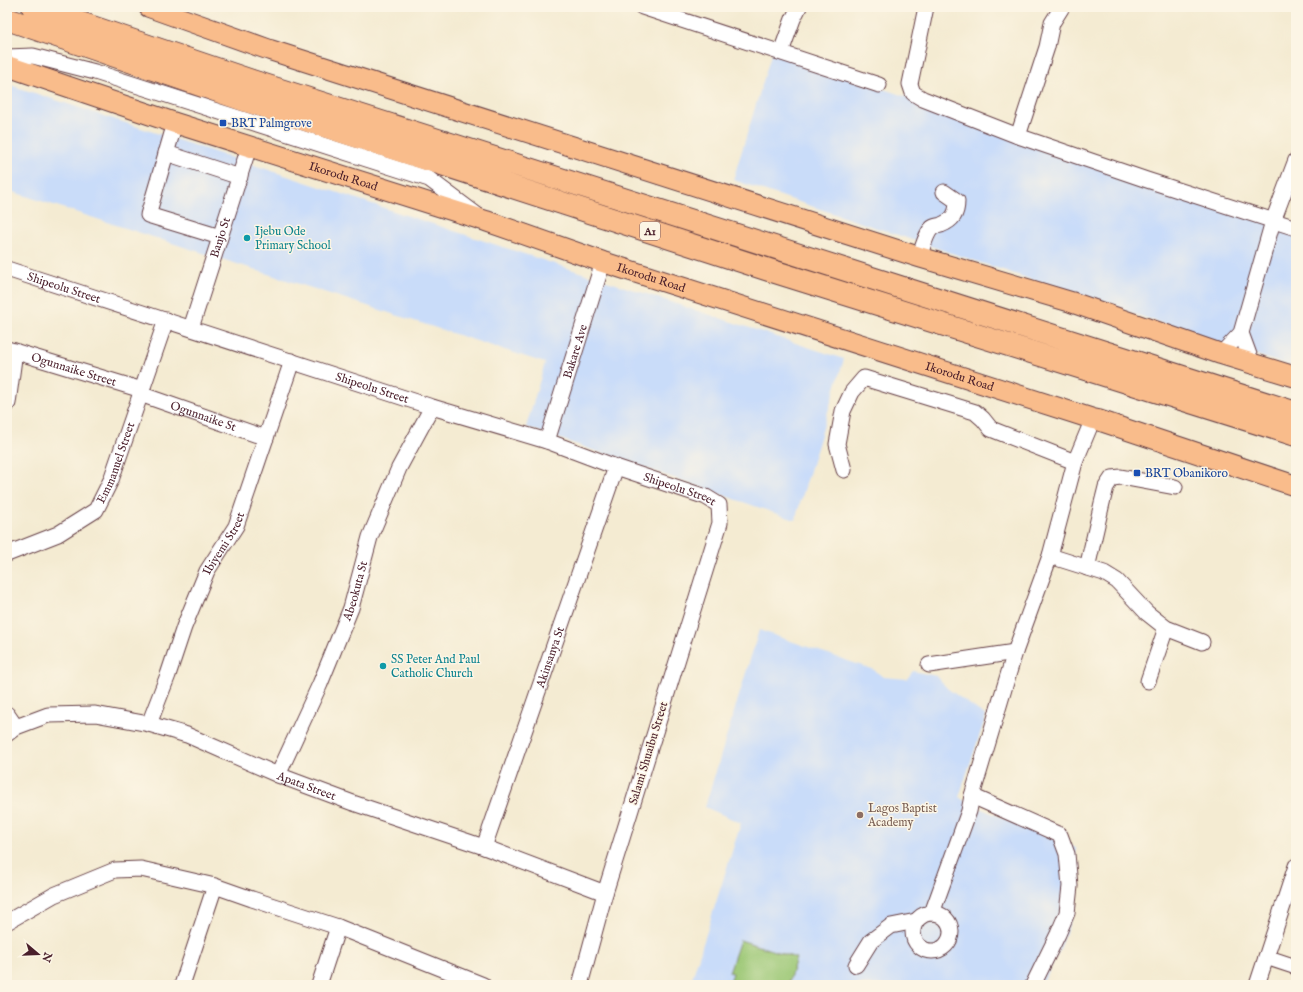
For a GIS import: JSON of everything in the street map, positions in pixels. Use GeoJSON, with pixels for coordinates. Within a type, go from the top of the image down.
{"type":"FeatureCollection","features":[{"type":"Feature","properties":{"kind":"highway","name":"A1"},"geometry":{"type":"LineString","coordinates":[[33,7],[252,82],[1296,413]]}},
{"type":"Feature","properties":{"kind":"highway","name":"A1"},"geometry":{"type":"LineString","coordinates":[[7,18],[247,101],[769,270],[1296,435]]}},
{"type":"Feature","properties":{"kind":"main road"},"geometry":{"type":"LineString","coordinates":[[149,7],[270,50],[919,257],[1071,302],[1221,354],[1296,377]]}},
{"type":"Feature","properties":{"kind":"main road","name":"Ikorodu Road"},"geometry":{"type":"LineString","coordinates":[[7,66],[175,124],[486,221],[603,262],[1105,422],[1296,486]]}},
{"type":"Feature","properties":{"kind":"street"},"geometry":{"type":"LineString","coordinates":[[642,7],[879,85]]}},
{"type":"Feature","properties":{"kind":"street"},"geometry":{"type":"LineString","coordinates":[[781,52],[799,7]]}},
{"type":"Feature","properties":{"kind":"street"},"geometry":{"type":"LineString","coordinates":[[926,7],[910,84],[913,93],[923,99],[1018,136],[1147,180],[1296,228]]}},
{"type":"Feature","properties":{"kind":"street"},"geometry":{"type":"LineString","coordinates":[[1018,136],[1047,47],[1052,23],[1062,7]]}},
{"type":"Feature","properties":{"kind":"street"},"geometry":{"type":"LineString","coordinates":[[7,57],[33,56],[95,72],[429,179],[486,221]]}},
{"type":"Feature","properties":{"kind":"street"},"geometry":{"type":"LineString","coordinates":[[175,124],[148,215],[220,237]]}},
{"type":"Feature","properties":{"kind":"street","name":"Banjo St"},"geometry":{"type":"LineString","coordinates":[[191,328],[249,147]]}},
{"type":"Feature","properties":{"kind":"street"},"geometry":{"type":"LineString","coordinates":[[166,153],[240,177]]}},
{"type":"Feature","properties":{"kind":"street"},"geometry":{"type":"LineString","coordinates":[[1221,354],[1241,333],[1273,221],[1296,160]]}},
{"type":"Feature","properties":{"kind":"street"},"geometry":{"type":"LineString","coordinates":[[919,257],[931,228],[945,223],[953,218],[957,210],[957,201],[944,192]]}},
{"type":"Feature","properties":{"kind":"street","name":"Bakare Ave"},"geometry":{"type":"LineString","coordinates":[[547,441],[603,262]]}},
{"type":"Feature","properties":{"kind":"street","name":"Shipeolu Street"},"geometry":{"type":"LineString","coordinates":[[7,269],[432,407],[547,441],[706,498],[719,505],[720,523]]}},
{"type":"Feature","properties":{"kind":"street","name":"Emmanuel Street"},"geometry":{"type":"LineString","coordinates":[[7,554],[58,534],[96,510],[111,480],[166,320]]}},
{"type":"Feature","properties":{"kind":"street"},"geometry":{"type":"LineString","coordinates":[[1241,333],[1252,363]]}},
{"type":"Feature","properties":{"kind":"street"},"geometry":{"type":"LineString","coordinates":[[7,404],[11,350]]}},
{"type":"Feature","properties":{"kind":"street","name":"Ogunnaike Street"},"geometry":{"type":"LineString","coordinates":[[11,350],[141,392]]}},
{"type":"Feature","properties":{"kind":"street","name":"Ibiyemi Street"},"geometry":{"type":"LineString","coordinates":[[149,724],[168,675],[184,627],[207,572],[236,526],[292,361]]}},
{"type":"Feature","properties":{"kind":"street"},"geometry":{"type":"LineString","coordinates":[[844,470],[837,444],[843,411],[852,392],[864,378],[975,412],[991,429],[1075,462]]}},
{"type":"Feature","properties":{"kind":"street","name":"Ogunnaike St"},"geometry":{"type":"LineString","coordinates":[[141,392],[266,438]]}},
{"type":"Feature","properties":{"kind":"street","name":"Abeokuta St"},"geometry":{"type":"LineString","coordinates":[[278,775],[320,684],[351,608],[370,537],[399,468],[432,407]]}},
{"type":"Feature","properties":{"kind":"street"},"geometry":{"type":"LineString","coordinates":[[932,913],[969,811],[972,796],[1015,652],[1050,556],[1075,462],[1093,419]]}},
{"type":"Feature","properties":{"kind":"street","name":"Akinsanya St"},"geometry":{"type":"LineString","coordinates":[[484,847],[616,467]]}},
{"type":"Feature","properties":{"kind":"street"},"geometry":{"type":"LineString","coordinates":[[1087,568],[1106,487],[1112,478],[1121,477],[1175,487]]}},
{"type":"Feature","properties":{"kind":"street","name":"Salami Shuaibu Street"},"geometry":{"type":"LineString","coordinates":[[580,985],[605,893],[720,523]]}},
{"type":"Feature","properties":{"kind":"street"},"geometry":{"type":"LineString","coordinates":[[1050,556],[1104,573],[1116,581],[1147,613],[1166,628],[1202,642]]}},
{"type":"Feature","properties":{"kind":"street"},"geometry":{"type":"LineString","coordinates":[[1148,681],[1166,628]]}},
{"type":"Feature","properties":{"kind":"street"},"geometry":{"type":"LineString","coordinates":[[929,665],[1015,652]]}},
{"type":"Feature","properties":{"kind":"street"},"geometry":{"type":"LineString","coordinates":[[7,714],[11,730]]}},
{"type":"Feature","properties":{"kind":"street","name":"Apata Street"},"geometry":{"type":"LineString","coordinates":[[11,730],[48,714],[95,714],[149,724],[187,736],[278,775],[353,803],[484,847],[605,893]]}},
{"type":"Feature","properties":{"kind":"street"},"geometry":{"type":"LineString","coordinates":[[972,796],[1060,834],[1067,854],[1070,886],[1067,913],[1033,985]]}},
{"type":"Feature","properties":{"kind":"street"},"geometry":{"type":"LineString","coordinates":[[1257,985],[1296,866]]}},
{"type":"Feature","properties":{"kind":"street"},"geometry":{"type":"LineString","coordinates":[[7,922],[54,896],[115,870],[141,870],[215,886],[252,900],[338,927],[459,981],[483,985]]}},
{"type":"Feature","properties":{"kind":"street"},"geometry":{"type":"LineString","coordinates":[[182,985],[215,886]]}},
{"type":"Feature","properties":{"kind":"street"},"geometry":{"type":"LineString","coordinates":[[856,965],[871,941],[891,926],[916,921],[926,914],[938,913],[943,916],[950,926],[950,938],[948,943],[938,950],[932,951],[921,948],[916,944],[914,938],[913,932],[916,921]]}},
{"type":"Feature","properties":{"kind":"street"},"geometry":{"type":"LineString","coordinates":[[319,985],[338,927]]}},
{"type":"Feature","properties":{"kind":"street"},"geometry":{"type":"LineString","coordinates":[[1266,957],[1296,966]]}},
{"type":"Feature","properties":{"kind":"shaded area"},"geometry":{"type":"Polygon","coordinates":[[[772,52],[1296,225],[1296,368],[733,180],[772,52]]]}},
{"type":"Feature","properties":{"kind":"shaded area"},"geometry":{"type":"Polygon","coordinates":[[[7,84],[844,359],[795,520],[526,427],[545,363],[7,190],[7,84]]]}},
{"type":"Feature","properties":{"kind":"shaded area","name":"Lagos Baptist Academy"},"geometry":{"type":"Polygon","coordinates":[[[759,630],[874,670],[883,677],[907,679],[913,671],[936,676],[948,689],[986,716],[959,797],[967,803],[1076,848],[1075,907],[1060,950],[1042,985],[690,985],[741,823],[705,807],[759,630]]]}},
{"type":"Feature","properties":{"kind":"green space"},"geometry":{"type":"Polygon","coordinates":[[[740,940],[796,958],[788,985],[729,985],[733,973],[729,972],[740,940]]]}},
{"type":"Feature","properties":{"kind":"place","name":"BRT Palmgrove"},"geometry":{"type":"Point","coordinates":[223,123]}},
{"type":"Feature","properties":{"kind":"place","name":"Ijebu Ode Primary School"},"geometry":{"type":"Point","coordinates":[247,238]}},
{"type":"Feature","properties":{"kind":"place","name":"BRT Obanikoro"},"geometry":{"type":"Point","coordinates":[1137,473]}},
{"type":"Feature","properties":{"kind":"place","name":"SS Peter And Paul Catholic Church"},"geometry":{"type":"Point","coordinates":[383,666]}},
{"type":"Feature","properties":{"kind":"place","name":"Lagos Baptist Academy"},"geometry":{"type":"Point","coordinates":[860,815]}}]}
